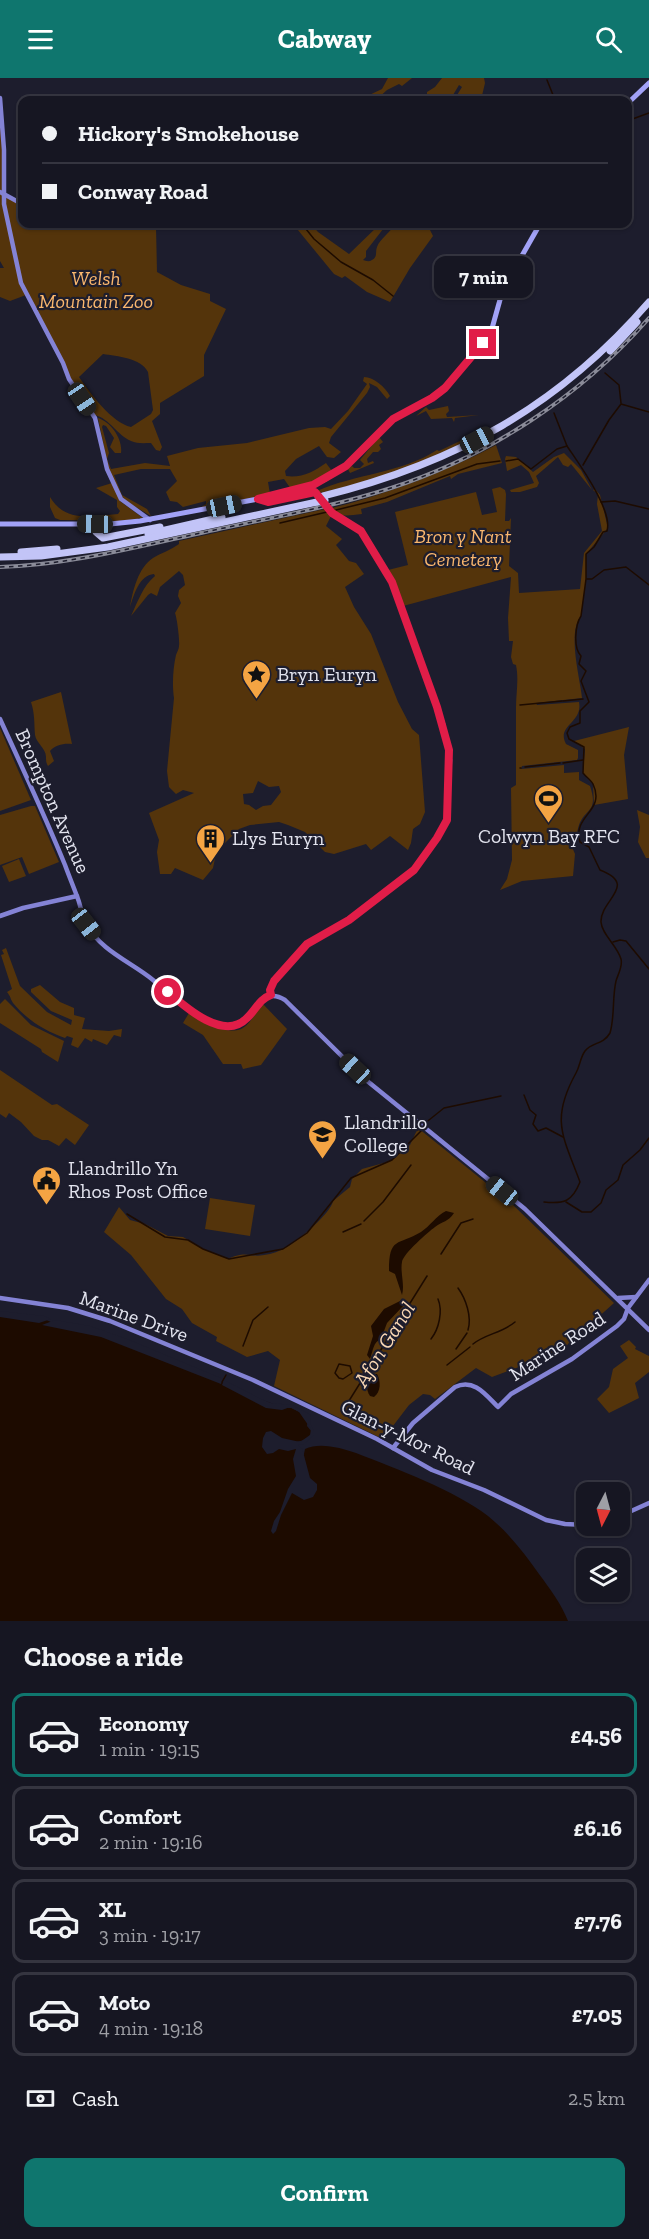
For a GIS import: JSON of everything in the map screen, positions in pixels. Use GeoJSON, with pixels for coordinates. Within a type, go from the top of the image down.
{"type":"FeatureCollection","features":[{"type":"Feature","properties":{"kind":"highway"},"geometry":{"type":"LineString","coordinates":[[492,435],[540,403],[591,363],[649,302]]}},
{"type":"Feature","properties":{"kind":"highway"},"geometry":{"type":"LineString","coordinates":[[0,557],[40,556],[108,547],[320,499],[412,474],[445,461],[542,406],[588,370],[649,309]]}},
{"type":"Feature","properties":{"kind":"highway"},"geometry":{"type":"LineString","coordinates":[[0,557],[109,542],[320,499]]}},
{"type":"Feature","properties":{"kind":"highway"},"geometry":{"type":"LineString","coordinates":[[95,524],[96,532],[103,538],[148,528],[195,523]]}},
{"type":"Feature","properties":{"kind":"main road"},"geometry":{"type":"LineString","coordinates":[[632,99],[649,83]]}},
{"type":"Feature","properties":{"kind":"main road"},"geometry":{"type":"LineString","coordinates":[[0,524],[95,524],[150,520],[302,489],[324,480],[346,466],[393,419],[432,398],[445,388],[491,332],[503,289],[538,228]]}},
{"type":"Feature","properties":{"kind":"street"},"geometry":{"type":"LineString","coordinates":[[0,98],[5,161],[2,193],[21,283],[69,379],[95,418],[106,469],[121,499],[150,520]]}},
{"type":"Feature","properties":{"kind":"street"},"geometry":{"type":"LineString","coordinates":[[2,193],[18,202]]}},
{"type":"Feature","properties":{"kind":"street"},"geometry":{"type":"LineString","coordinates":[[258,499],[268,502],[315,492],[332,513],[361,531],[366,537],[392,582],[437,707],[450,760],[447,820],[419,864],[349,920],[307,944],[274,981],[270,990],[271,995],[285,1000],[366,1080],[525,1209],[649,1330]]}},
{"type":"Feature","properties":{"kind":"street","name":"Brompton Avenue"},"geometry":{"type":"LineString","coordinates":[[0,719],[77,896],[86,924],[108,949],[209,1022],[233,1025],[243,1022],[263,998],[271,995]]}},
{"type":"Feature","properties":{"kind":"street"},"geometry":{"type":"LineString","coordinates":[[0,916],[23,908],[77,896]]}},
{"type":"Feature","properties":{"kind":"street","name":"Marine Road"},"geometry":{"type":"LineString","coordinates":[[393,1448],[413,1423],[461,1384],[480,1389],[498,1407],[510,1394],[572,1359],[617,1326],[649,1280]]}},
{"type":"Feature","properties":{"kind":"street"},"geometry":{"type":"LineString","coordinates":[[618,1298],[637,1296]]}},
{"type":"Feature","properties":{"kind":"street","name":"Marine Drive"},"geometry":{"type":"LineString","coordinates":[[0,1298],[79,1310],[177,1347],[253,1380]]}},
{"type":"Feature","properties":{"kind":"street"},"geometry":{"type":"LineString","coordinates":[[624,1317],[638,1318]]}},
{"type":"Feature","properties":{"kind":"street","name":"Glan-y-Mor Road"},"geometry":{"type":"LineString","coordinates":[[253,1380],[351,1426],[432,1470],[474,1486],[546,1520],[576,1525]]}},
{"type":"Feature","properties":{"kind":"street"},"geometry":{"type":"LineString","coordinates":[[630,1512],[649,1503]]}},
{"type":"Feature","properties":{"kind":"green space"},"geometry":{"type":"Polygon","coordinates":[[[388,78],[412,78],[402,86],[399,84],[380,96],[367,96],[382,89],[388,78]]]}},
{"type":"Feature","properties":{"kind":"green space"},"geometry":{"type":"Polygon","coordinates":[[[442,78],[484,78],[485,83],[482,96],[456,96],[462,87],[459,85],[452,96],[427,95],[427,92],[435,87],[442,78]]]}},
{"type":"Feature","properties":{"kind":"green space","name":"Welsh Mountain Zoo"},"geometry":{"type":"Polygon","coordinates":[[[0,98],[4,193],[18,202],[18,228],[156,228],[157,272],[181,285],[210,294],[210,301],[226,309],[204,355],[204,376],[160,403],[160,414],[152,421],[162,447],[160,451],[156,450],[151,443],[131,441],[105,420],[95,415],[70,379],[26,295],[10,301],[0,297],[0,268],[4,268],[0,261],[0,98]],[[103,354],[79,377],[109,414],[131,427],[151,414],[153,410],[148,372],[140,364],[122,357],[103,354]]]}},
{"type":"Feature","properties":{"kind":"green space"},"geometry":{"type":"Polygon","coordinates":[[[296,228],[314,228],[349,254],[376,228],[384,228],[366,251],[366,257],[363,260],[368,261],[375,257],[378,244],[392,228],[429,228],[433,236],[410,268],[390,302],[367,292],[345,276],[342,278],[334,274],[296,228]]]}},
{"type":"Feature","properties":{"kind":"green space"},"geometry":{"type":"Polygon","coordinates":[[[364,377],[379,383],[390,396],[387,399],[377,387],[369,383],[367,393],[331,437],[329,443],[341,452],[334,458],[327,457],[319,446],[296,459],[285,471],[286,476],[302,475],[326,463],[332,471],[307,484],[291,489],[284,479],[268,482],[270,494],[200,508],[206,504],[206,501],[183,507],[177,502],[170,501],[166,492],[177,481],[170,469],[141,469],[114,475],[122,495],[147,509],[151,516],[124,500],[109,471],[98,418],[112,427],[120,442],[121,453],[115,453],[110,447],[114,438],[103,425],[109,453],[107,459],[111,469],[145,463],[170,466],[167,456],[198,448],[247,443],[309,428],[331,429],[348,411],[367,384],[363,381],[364,377]]]}},
{"type":"Feature","properties":{"kind":"green space"},"geometry":{"type":"Polygon","coordinates":[[[448,406],[447,417],[479,415],[455,418],[454,422],[452,418],[431,419],[426,411],[416,416],[426,407],[429,410],[448,406]]]}},
{"type":"Feature","properties":{"kind":"green space"},"geometry":{"type":"Polygon","coordinates":[[[485,429],[488,430],[406,467],[341,488],[319,493],[317,491],[409,464],[485,429]]]}},
{"type":"Feature","properties":{"kind":"green space"},"geometry":{"type":"Polygon","coordinates":[[[379,437],[383,442],[379,445],[381,449],[373,452],[367,459],[368,463],[373,461],[374,463],[350,473],[348,469],[352,466],[360,468],[364,464],[360,460],[379,437]]]}},
{"type":"Feature","properties":{"kind":"green space"},"geometry":{"type":"Polygon","coordinates":[[[496,445],[502,463],[458,474],[451,479],[450,476],[387,502],[361,509],[362,514],[342,515],[332,508],[416,481],[456,465],[496,445]]]}},
{"type":"Feature","properties":{"kind":"green space"},"geometry":{"type":"Polygon","coordinates":[[[564,453],[581,470],[592,490],[571,464],[568,467],[563,465],[558,457],[536,476],[539,483],[537,487],[511,492],[510,490],[534,483],[529,472],[521,465],[507,471],[506,456],[516,457],[533,472],[554,457],[564,453]]]}},
{"type":"Feature","properties":{"kind":"green space"},"geometry":{"type":"Polygon","coordinates":[[[112,483],[121,502],[143,518],[120,521],[55,518],[50,507],[50,497],[63,511],[71,514],[89,516],[118,514],[120,511],[117,507],[117,500],[96,488],[112,483]]]}},
{"type":"Feature","properties":{"kind":"green space","name":"Bron y Nant Cemetery"},"geometry":{"type":"Polygon","coordinates":[[[500,487],[505,490],[506,494],[505,521],[511,518],[509,566],[518,573],[519,593],[580,589],[584,553],[602,531],[597,504],[598,494],[593,490],[595,489],[600,495],[608,528],[586,554],[586,579],[581,616],[575,633],[582,698],[536,703],[537,705],[579,702],[577,715],[564,732],[566,744],[578,750],[578,758],[577,760],[522,766],[521,769],[564,765],[564,773],[579,772],[579,780],[590,786],[592,805],[578,828],[572,847],[575,854],[573,876],[522,881],[500,890],[507,879],[512,860],[511,788],[516,785],[517,676],[516,665],[513,664],[511,657],[513,641],[509,641],[508,618],[511,577],[403,606],[388,570],[408,565],[395,512],[476,492],[482,515],[497,512],[492,489],[500,487]]]}},
{"type":"Feature","properties":{"kind":"green space"},"geometry":{"type":"Polygon","coordinates":[[[325,509],[331,516],[326,526],[342,539],[336,545],[349,561],[356,563],[364,574],[345,587],[354,607],[371,634],[398,702],[412,729],[419,735],[425,812],[420,824],[413,829],[408,850],[390,836],[371,850],[366,844],[334,854],[325,852],[305,832],[279,822],[250,825],[239,829],[216,854],[213,868],[203,880],[175,868],[171,874],[160,874],[157,852],[159,840],[149,813],[194,793],[183,790],[176,794],[169,787],[167,771],[174,698],[174,671],[179,648],[175,613],[181,603],[178,596],[179,590],[185,585],[183,575],[179,571],[160,587],[157,596],[151,593],[148,595],[131,616],[144,589],[155,576],[154,574],[144,578],[138,586],[130,607],[135,587],[144,567],[153,558],[179,544],[179,541],[325,509]],[[258,781],[253,793],[243,794],[244,804],[256,810],[271,805],[281,792],[279,786],[269,787],[258,781]]]}},
{"type":"Feature","properties":{"kind":"green space"},"geometry":{"type":"Polygon","coordinates":[[[61,692],[72,744],[60,745],[52,749],[50,751],[54,761],[48,766],[46,754],[35,735],[31,702],[61,692]]]}},
{"type":"Feature","properties":{"kind":"green space"},"geometry":{"type":"Polygon","coordinates":[[[629,727],[624,755],[628,799],[594,805],[593,784],[583,773],[585,749],[574,741],[629,727]]]}},
{"type":"Feature","properties":{"kind":"green space"},"geometry":{"type":"Polygon","coordinates":[[[0,728],[31,800],[0,811],[0,728]]]}},
{"type":"Feature","properties":{"kind":"green space"},"geometry":{"type":"Polygon","coordinates":[[[35,806],[59,862],[29,874],[22,857],[0,865],[0,815],[35,806]]]}},
{"type":"Feature","properties":{"kind":"green space"},"geometry":{"type":"Polygon","coordinates":[[[637,810],[649,815],[649,858],[646,858],[638,842],[640,827],[637,810]]]}},
{"type":"Feature","properties":{"kind":"green space"},"geometry":{"type":"Polygon","coordinates":[[[19,859],[26,876],[9,882],[2,866],[19,859]]]}},
{"type":"Feature","properties":{"kind":"green space"},"geometry":{"type":"Polygon","coordinates":[[[6,948],[20,986],[47,1012],[71,1025],[72,1020],[51,1011],[31,992],[31,989],[40,985],[60,1002],[74,1008],[74,1015],[85,1018],[82,1029],[109,1031],[122,1029],[121,1037],[114,1035],[107,1045],[85,1038],[78,1048],[71,1045],[73,1038],[67,1036],[65,1038],[30,1020],[13,1003],[7,992],[12,989],[1,955],[4,954],[2,950],[6,948]]]}},
{"type":"Feature","properties":{"kind":"green space"},"geometry":{"type":"Polygon","coordinates":[[[5,999],[31,1025],[64,1041],[58,1062],[0,1023],[0,1004],[5,999]]]}},
{"type":"Feature","properties":{"kind":"green space"},"geometry":{"type":"Polygon","coordinates":[[[262,1003],[287,1029],[261,1065],[243,1069],[241,1064],[223,1064],[203,1035],[183,1023],[189,1013],[221,1029],[241,1029],[250,1021],[262,1003]]]}},
{"type":"Feature","properties":{"kind":"green space"},"geometry":{"type":"Polygon","coordinates":[[[0,1070],[52,1105],[57,1104],[89,1125],[75,1145],[66,1138],[59,1146],[48,1140],[42,1140],[34,1136],[9,1113],[6,1118],[0,1114],[0,1070]]]}},
{"type":"Feature","properties":{"kind":"green space"},"geometry":{"type":"Polygon","coordinates":[[[418,1128],[511,1203],[614,1303],[566,1346],[538,1360],[492,1377],[476,1368],[435,1399],[423,1394],[409,1405],[383,1439],[274,1386],[280,1360],[268,1351],[247,1357],[216,1341],[217,1337],[192,1323],[182,1309],[166,1299],[131,1255],[104,1232],[119,1207],[130,1220],[145,1224],[168,1236],[183,1237],[203,1249],[228,1259],[240,1255],[267,1255],[292,1244],[313,1226],[327,1212],[333,1201],[350,1187],[352,1179],[362,1169],[391,1161],[410,1145],[418,1128]]]}},
{"type":"Feature","properties":{"kind":"green space"},"geometry":{"type":"Polygon","coordinates":[[[210,1198],[255,1205],[250,1236],[205,1229],[210,1198]]]}},
{"type":"Feature","properties":{"kind":"green space"},"geometry":{"type":"Polygon","coordinates":[[[629,1340],[636,1347],[635,1349],[649,1356],[649,1372],[635,1383],[639,1398],[609,1413],[597,1399],[609,1387],[613,1369],[628,1358],[620,1346],[629,1340]]]}},
{"type":"Feature","properties":{"kind":"shaded area"},"geometry":{"type":"Polygon","coordinates":[[[446,1211],[454,1213],[422,1238],[403,1258],[402,1295],[395,1274],[389,1271],[389,1260],[393,1247],[421,1232],[446,1211]]]}},
{"type":"Feature","properties":{"kind":"shaded area"},"geometry":{"type":"Polygon","coordinates":[[[402,1300],[404,1305],[387,1323],[370,1359],[367,1355],[373,1336],[371,1326],[384,1309],[402,1300]]]}},
{"type":"Feature","properties":{"kind":"shaded area"},"geometry":{"type":"Polygon","coordinates":[[[0,1314],[44,1319],[53,1323],[90,1329],[222,1382],[250,1396],[291,1408],[308,1416],[307,1426],[312,1432],[306,1439],[281,1441],[299,1449],[303,1459],[305,1449],[311,1447],[330,1446],[344,1449],[406,1473],[475,1507],[496,1523],[528,1558],[562,1608],[568,1621],[0,1621],[0,1314]]]}},
{"type":"Feature","properties":{"kind":"shaded area"},"geometry":{"type":"Polygon","coordinates":[[[372,1374],[377,1374],[380,1383],[374,1397],[370,1396],[367,1388],[372,1374]]]}},
{"type":"Feature","properties":{"kind":"pier"},"geometry":{"type":"Polygon","coordinates":[[[0,1311],[44,1316],[51,1319],[39,1323],[0,1317],[0,1311]]]}},
{"type":"Feature","properties":{"kind":"pier"},"geometry":{"type":"Polygon","coordinates":[[[55,1320],[90,1326],[223,1379],[221,1384],[101,1337],[42,1325],[55,1320]]]}},
{"type":"Feature","properties":{"kind":"pier"},"geometry":{"type":"Polygon","coordinates":[[[224,1380],[261,1399],[271,1403],[292,1405],[311,1415],[310,1423],[314,1435],[304,1444],[298,1445],[302,1448],[310,1478],[317,1484],[317,1490],[313,1497],[304,1500],[292,1493],[273,1534],[271,1531],[274,1521],[296,1476],[293,1459],[296,1449],[288,1451],[279,1449],[267,1454],[262,1447],[263,1438],[266,1432],[271,1431],[282,1438],[300,1442],[310,1435],[311,1429],[299,1412],[290,1407],[282,1410],[266,1408],[222,1385],[224,1380]]]}},
{"type":"Feature","properties":{"kind":"waterway"},"geometry":{"type":"LineString","coordinates":[[547,80],[553,96]]}},
{"type":"Feature","properties":{"kind":"waterway"},"geometry":{"type":"LineString","coordinates":[[632,119],[649,113]]}},
{"type":"Feature","properties":{"kind":"waterway"},"geometry":{"type":"LineString","coordinates":[[305,228],[314,239],[341,262],[373,280],[393,296]]}},
{"type":"Feature","properties":{"kind":"waterway"},"geometry":{"type":"LineString","coordinates":[[605,373],[619,385],[621,403]]}},
{"type":"Feature","properties":{"kind":"waterway"},"geometry":{"type":"LineString","coordinates":[[583,465],[621,404],[649,412]]}},
{"type":"Feature","properties":{"kind":"waterway"},"geometry":{"type":"LineString","coordinates":[[554,413],[567,446]]}},
{"type":"Feature","properties":{"kind":"waterway"},"geometry":{"type":"LineString","coordinates":[[506,461],[518,459],[531,469],[557,449],[567,446],[594,487],[605,511],[607,522],[607,531],[603,532],[594,547],[586,554],[586,579],[581,616],[576,631],[577,648],[581,656],[579,664],[586,671],[581,681],[589,702],[580,711],[580,723],[570,727],[567,733],[569,739],[584,747],[583,773],[592,783],[596,793],[592,808],[580,825],[580,842],[589,847],[600,870],[616,881],[615,893],[602,914],[601,922],[619,954],[621,964],[615,987],[610,1033],[604,1040],[585,1051],[563,1103],[561,1116],[564,1140],[580,1182],[570,1198],[557,1203],[544,1202]]}},
{"type":"Feature","properties":{"kind":"waterway"},"geometry":{"type":"LineString","coordinates":[[336,510],[385,498],[477,464],[500,461]]}},
{"type":"Feature","properties":{"kind":"waterway"},"geometry":{"type":"LineString","coordinates":[[601,502],[615,501],[649,509]]}},
{"type":"Feature","properties":{"kind":"waterway"},"geometry":{"type":"LineString","coordinates":[[280,523],[327,512]]}},
{"type":"Feature","properties":{"kind":"waterway"},"geometry":{"type":"LineString","coordinates":[[587,579],[592,579],[604,570],[626,567],[649,585]]}},
{"type":"Feature","properties":{"kind":"waterway"},"geometry":{"type":"LineString","coordinates":[[563,701],[583,699]]}},
{"type":"Feature","properties":{"kind":"waterway"},"geometry":{"type":"LineString","coordinates":[[520,705],[562,701]]}},
{"type":"Feature","properties":{"kind":"waterway"},"geometry":{"type":"LineString","coordinates":[[563,763],[583,760]]}},
{"type":"Feature","properties":{"kind":"waterway"},"geometry":{"type":"LineString","coordinates":[[525,767],[560,763]]}},
{"type":"Feature","properties":{"kind":"waterway"},"geometry":{"type":"LineString","coordinates":[[613,942],[626,941],[649,969]]}},
{"type":"Feature","properties":{"kind":"waterway"},"geometry":{"type":"LineString","coordinates":[[524,1095],[530,1110],[536,1115],[533,1124],[538,1131],[546,1128],[563,1137]]}},
{"type":"Feature","properties":{"kind":"waterway"},"geometry":{"type":"LineString","coordinates":[[424,1124],[444,1108],[501,1096]]}},
{"type":"Feature","properties":{"kind":"waterway"},"geometry":{"type":"LineString","coordinates":[[127,1214],[165,1237],[188,1240],[203,1249],[229,1259],[283,1249],[307,1233],[351,1178],[392,1160],[422,1130]]}},
{"type":"Feature","properties":{"kind":"waterway"},"geometry":{"type":"LineString","coordinates":[[566,1202],[582,1212],[591,1212],[601,1203],[606,1190],[618,1180],[623,1165],[640,1150],[649,1138]]}},
{"type":"Feature","properties":{"kind":"waterway"},"geometry":{"type":"LineString","coordinates":[[364,1221],[383,1202],[411,1165]]}},
{"type":"Feature","properties":{"kind":"waterway","name":"Afon Ganol"},"geometry":{"type":"LineString","coordinates":[[441,1254],[461,1223],[473,1219]]}},
{"type":"Feature","properties":{"kind":"waterway"},"geometry":{"type":"LineString","coordinates":[[343,1232],[361,1224]]}},
{"type":"Feature","properties":{"kind":"waterway","name":"Afon Ganol"},"geometry":{"type":"LineString","coordinates":[[342,1412],[427,1276]]}},
{"type":"Feature","properties":{"kind":"waterway"},"geometry":{"type":"LineString","coordinates":[[458,1288],[467,1308],[468,1330]]}},
{"type":"Feature","properties":{"kind":"waterway"},"geometry":{"type":"LineString","coordinates":[[431,1339],[439,1320],[438,1299]]}},
{"type":"Feature","properties":{"kind":"waterway"},"geometry":{"type":"LineString","coordinates":[[243,1346],[253,1320],[268,1307]]}},
{"type":"Feature","properties":{"kind":"waterway"},"geometry":{"type":"LineString","coordinates":[[473,1344],[515,1322]]}},
{"type":"Feature","properties":{"kind":"waterway"},"geometry":{"type":"LineString","coordinates":[[456,1349],[467,1333]]}},
{"type":"Feature","properties":{"kind":"waterway"},"geometry":{"type":"LineString","coordinates":[[447,1365],[470,1347]]}},
{"type":"Feature","properties":{"kind":"waterway"},"geometry":{"type":"LineString","coordinates":[[339,1364],[350,1366],[352,1373],[343,1379],[339,1378],[335,1373],[339,1364]]}},
{"type":"Feature","properties":{"kind":"waterway"},"geometry":{"type":"LineString","coordinates":[[222,1382],[226,1375]]}},
{"type":"Feature","properties":{"kind":"railway"},"geometry":{"type":"LineString","coordinates":[[0,567],[51,563],[101,554],[296,513],[344,502],[427,475],[498,441],[563,398],[594,373],[649,318]]}},
{"type":"Feature","properties":{"kind":"place","name":"Bryn Euryn"},"geometry":{"type":"Point","coordinates":[256,700]}},
{"type":"Feature","properties":{"kind":"place","name":"Colwyn Bay RFC"},"geometry":{"type":"Point","coordinates":[549,824]}},
{"type":"Feature","properties":{"kind":"place","name":"Llys Euryn"},"geometry":{"type":"Point","coordinates":[211,864]}},
{"type":"Feature","properties":{"kind":"place","name":"Llandrillo College"},"geometry":{"type":"Point","coordinates":[323,1160]}},
{"type":"Feature","properties":{"kind":"place","name":"Llandrillo Yn Rhos Post Office"},"geometry":{"type":"Point","coordinates":[47,1206]}},
{"type":"Feature","properties":{"kind":"route"},"geometry":{"type":"LineString","coordinates":[[168,992],[194,1014],[209,1022],[225,1025],[243,1022],[263,998],[271,995],[270,990],[274,981],[302,949],[315,938],[349,920],[414,870],[442,831],[447,820],[449,750],[443,724],[386,570],[361,531],[332,513],[315,492],[268,502],[258,499],[313,485],[346,466],[393,419],[440,393],[483,343]]}}]}
